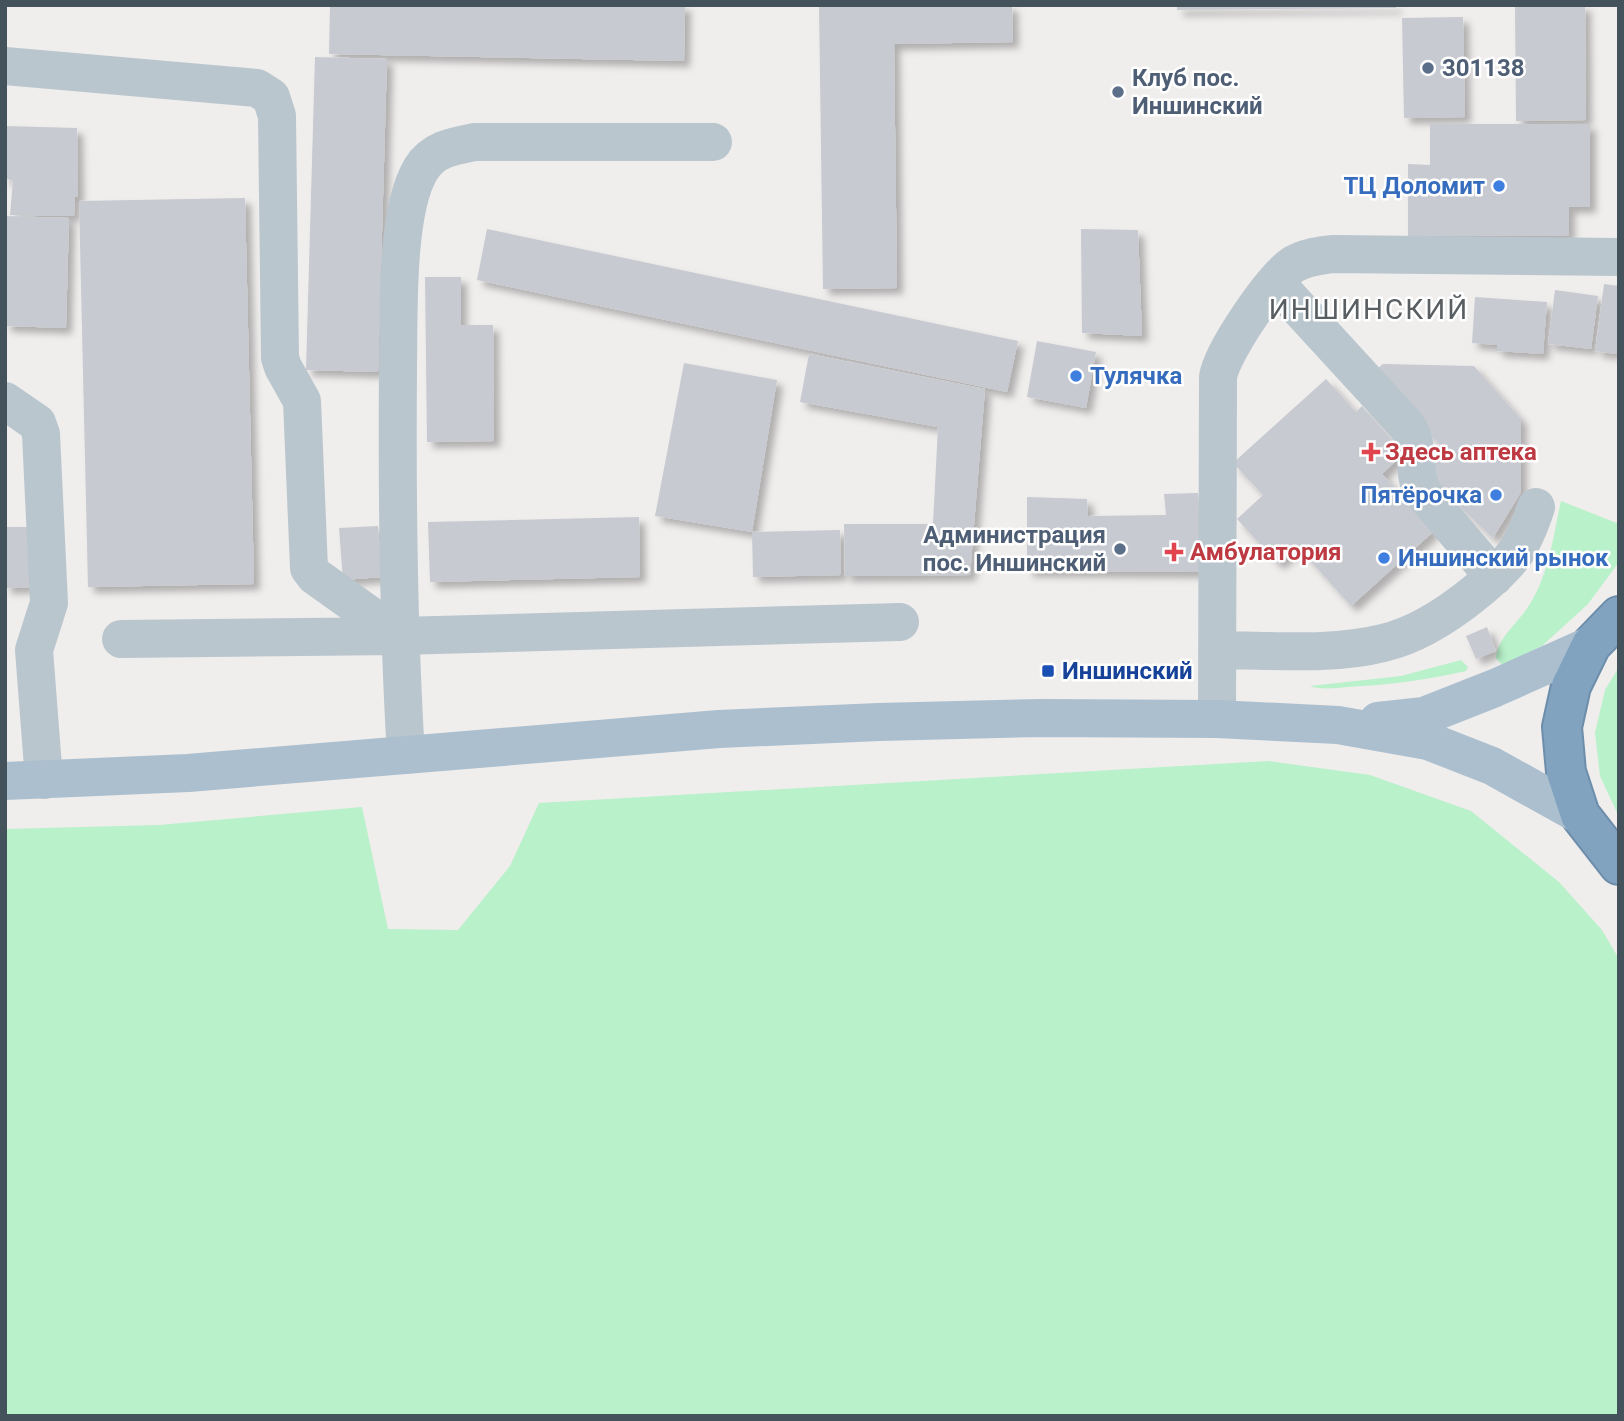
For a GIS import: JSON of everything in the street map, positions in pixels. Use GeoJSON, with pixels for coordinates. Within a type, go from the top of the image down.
{"type":"FeatureCollection","features":[{"type":"Feature","properties":{"kind":"highway"},"geometry":{"type":"LineString","coordinates":[[1619,616],[1591,645],[1571,685],[1562,727],[1566,772],[1580,815],[1619,865]]}},
{"type":"Feature","properties":{"kind":"main road"},"geometry":{"type":"LineString","coordinates":[[1338,725],[1424,716],[1591,645]]}},
{"type":"Feature","properties":{"kind":"main road"},"geometry":{"type":"LineString","coordinates":[[5,781],[188,773],[719,729],[1041,718],[1217,719],[1338,725],[1428,741],[1492,766],[1580,815]]}},
{"type":"Feature","properties":{"kind":"lane"},"geometry":{"type":"LineString","coordinates":[[5,65],[257,88],[271,97],[277,116],[280,358],[302,401],[309,568],[315,576],[399,636]]}},
{"type":"Feature","properties":{"kind":"lane"},"geometry":{"type":"LineString","coordinates":[[406,755],[399,636],[399,302],[404,226],[414,183],[421,168],[441,150],[475,142],[713,142]]}},
{"type":"Feature","properties":{"kind":"lane"},"geometry":{"type":"LineString","coordinates":[[1217,719],[1218,377],[1227,352],[1275,282],[1292,265],[1302,260],[1332,254],[1619,257]]}},
{"type":"Feature","properties":{"kind":"lane"},"geometry":{"type":"LineString","coordinates":[[1275,282],[1407,426],[1414,439],[1418,481],[1423,493],[1494,577]]}},
{"type":"Feature","properties":{"kind":"lane"},"geometry":{"type":"LineString","coordinates":[[5,401],[37,423],[41,434],[49,607],[34,653],[44,780]]}},
{"type":"Feature","properties":{"kind":"lane"},"geometry":{"type":"LineString","coordinates":[[1217,650],[1341,649],[1383,643],[1404,636],[1443,616],[1494,577],[1518,553],[1536,506]]}},
{"type":"Feature","properties":{"kind":"lane"},"geometry":{"type":"LineString","coordinates":[[121,639],[399,636],[900,622]]}},
{"type":"Feature","properties":{"kind":"green space"},"geometry":{"type":"Polygon","coordinates":[[[1561,501],[1619,524],[1619,562],[1588,604],[1542,646],[1502,665],[1496,658],[1497,651],[1504,637],[1528,607],[1541,582],[1561,501]]]}},
{"type":"Feature","properties":{"kind":"green space"},"geometry":{"type":"Polygon","coordinates":[[[1461,660],[1468,667],[1466,671],[1407,682],[1328,688],[1310,686],[1401,676],[1461,660]]]}},
{"type":"Feature","properties":{"kind":"green space"},"geometry":{"type":"Polygon","coordinates":[[[1619,667],[1619,817],[1600,776],[1595,733],[1605,690],[1619,667]]]}},
{"type":"Feature","properties":{"kind":"green space"},"geometry":{"type":"Polygon","coordinates":[[[1268,761],[1370,775],[1471,811],[1559,882],[1602,930],[1619,959],[1619,1416],[5,1416],[5,829],[159,825],[362,807],[388,929],[458,930],[510,866],[539,803],[1268,761]]]}},
{"type":"Feature","properties":{"kind":"building"},"geometry":{"type":"Polygon","coordinates":[[[330,5],[685,5],[684,61],[329,54],[330,5]]]}},
{"type":"Feature","properties":{"kind":"building"},"geometry":{"type":"Polygon","coordinates":[[[819,5],[1012,5],[1013,42],[894,44],[897,288],[823,289],[819,5]]]}},
{"type":"Feature","properties":{"kind":"building"},"geometry":{"type":"Polygon","coordinates":[[[1177,5],[1396,5],[1396,8],[1177,10],[1177,5]]]}},
{"type":"Feature","properties":{"kind":"building"},"geometry":{"type":"Polygon","coordinates":[[[1515,5],[1585,5],[1586,120],[1516,121],[1515,5]]]}},
{"type":"Feature","properties":{"kind":"building"},"geometry":{"type":"Polygon","coordinates":[[[1463,17],[1465,117],[1404,118],[1402,18],[1463,17]]]}},
{"type":"Feature","properties":{"kind":"building"},"geometry":{"type":"Polygon","coordinates":[[[315,57],[387,59],[378,372],[306,370],[315,57]]]}},
{"type":"Feature","properties":{"kind":"building","name":"ТЦ Доломит"},"geometry":{"type":"Polygon","coordinates":[[[1430,124],[1590,124],[1590,207],[1569,207],[1569,236],[1408,236],[1408,164],[1430,165],[1430,124]]]}},
{"type":"Feature","properties":{"kind":"building"},"geometry":{"type":"Polygon","coordinates":[[[5,126],[77,128],[78,197],[75,197],[74,216],[10,215],[13,180],[5,179],[5,126]]]}},
{"type":"Feature","properties":{"kind":"building"},"geometry":{"type":"Polygon","coordinates":[[[245,198],[254,584],[88,587],[79,201],[245,198]]]}},
{"type":"Feature","properties":{"kind":"building"},"geometry":{"type":"Polygon","coordinates":[[[5,216],[69,218],[66,328],[5,326],[5,216]]]}},
{"type":"Feature","properties":{"kind":"building"},"geometry":{"type":"Polygon","coordinates":[[[487,229],[1018,341],[1007,392],[477,280],[487,229]]]}},
{"type":"Feature","properties":{"kind":"building"},"geometry":{"type":"Polygon","coordinates":[[[1081,229],[1138,230],[1142,336],[1082,333],[1081,229]]]}},
{"type":"Feature","properties":{"kind":"building"},"geometry":{"type":"Polygon","coordinates":[[[425,277],[461,277],[461,325],[493,325],[494,441],[427,442],[425,277]]]}},
{"type":"Feature","properties":{"kind":"building"},"geometry":{"type":"Polygon","coordinates":[[[1604,284],[1619,286],[1616,354],[1595,351],[1604,284]]]}},
{"type":"Feature","properties":{"kind":"building"},"geometry":{"type":"Polygon","coordinates":[[[1555,290],[1598,296],[1591,349],[1548,344],[1555,290]]]}},
{"type":"Feature","properties":{"kind":"building"},"geometry":{"type":"Polygon","coordinates":[[[1475,297],[1547,302],[1543,354],[1497,351],[1497,345],[1472,343],[1475,297]]]}},
{"type":"Feature","properties":{"kind":"building"},"geometry":{"type":"Polygon","coordinates":[[[1037,341],[1096,352],[1086,408],[1027,397],[1037,341]]]}},
{"type":"Feature","properties":{"kind":"building"},"geometry":{"type":"Polygon","coordinates":[[[809,354],[985,389],[970,575],[845,576],[844,524],[933,524],[938,427],[800,402],[809,354]]]}},
{"type":"Feature","properties":{"kind":"building"},"geometry":{"type":"Polygon","coordinates":[[[684,363],[777,380],[752,532],[655,516],[684,363]]]}},
{"type":"Feature","properties":{"kind":"building"},"geometry":{"type":"Polygon","coordinates":[[[1383,364],[1474,366],[1521,419],[1521,492],[1493,538],[1422,472],[1444,448],[1384,393],[1373,372],[1383,364]]]}},
{"type":"Feature","properties":{"kind":"building"},"geometry":{"type":"Polygon","coordinates":[[[1326,379],[1356,412],[1362,406],[1404,453],[1382,474],[1434,531],[1351,606],[1298,547],[1278,564],[1237,519],[1263,495],[1233,463],[1326,379]]]}},
{"type":"Feature","properties":{"kind":"building"},"geometry":{"type":"Polygon","coordinates":[[[1198,493],[1201,572],[1027,571],[1027,497],[1087,499],[1088,516],[1166,515],[1164,494],[1198,493]]]}},
{"type":"Feature","properties":{"kind":"building"},"geometry":{"type":"Polygon","coordinates":[[[639,517],[640,577],[430,582],[428,522],[639,517]]]}},
{"type":"Feature","properties":{"kind":"building"},"geometry":{"type":"Polygon","coordinates":[[[378,526],[382,577],[343,580],[339,528],[378,526]]]}},
{"type":"Feature","properties":{"kind":"building"},"geometry":{"type":"Polygon","coordinates":[[[5,527],[33,527],[34,587],[5,588],[5,527]]]}},
{"type":"Feature","properties":{"kind":"building"},"geometry":{"type":"Polygon","coordinates":[[[840,530],[841,575],[753,577],[752,532],[840,530]]]}},
{"type":"Feature","properties":{"kind":"building"},"geometry":{"type":"Polygon","coordinates":[[[1487,627],[1496,651],[1476,659],[1466,636],[1487,627]]]}},
{"type":"Feature","properties":{"kind":"place","name":"301138"},"geometry":{"type":"Point","coordinates":[1428,68]}},
{"type":"Feature","properties":{"kind":"place","name":"Клуб пос. Иншинский"},"geometry":{"type":"Point","coordinates":[1118,92]}},
{"type":"Feature","properties":{"kind":"place","name":"ТЦ Доломит"},"geometry":{"type":"Point","coordinates":[1499,186]}},
{"type":"Feature","properties":{"kind":"place","name":"Тулячка"},"geometry":{"type":"Point","coordinates":[1076,376]}},
{"type":"Feature","properties":{"kind":"place","name":"Здесь аптека"},"geometry":{"type":"Point","coordinates":[1371,452]}},
{"type":"Feature","properties":{"kind":"place","name":"Пятёрочка"},"geometry":{"type":"Point","coordinates":[1496,495]}},
{"type":"Feature","properties":{"kind":"place","name":"Администрация пос. Иншинский"},"geometry":{"type":"Point","coordinates":[1120,549]}},
{"type":"Feature","properties":{"kind":"place","name":"Амбулатория"},"geometry":{"type":"Point","coordinates":[1174,552]}},
{"type":"Feature","properties":{"kind":"place","name":"Иншинский рынок"},"geometry":{"type":"Point","coordinates":[1384,558]}},
{"type":"Feature","properties":{"kind":"place","name":"Иншинский"},"geometry":{"type":"Point","coordinates":[1048,671]}},
{"type":"Feature","properties":{"kind":"district","name":"ИНШИНСКИЙ"},"geometry":{"type":"Point","coordinates":[1369,309]}}]}
